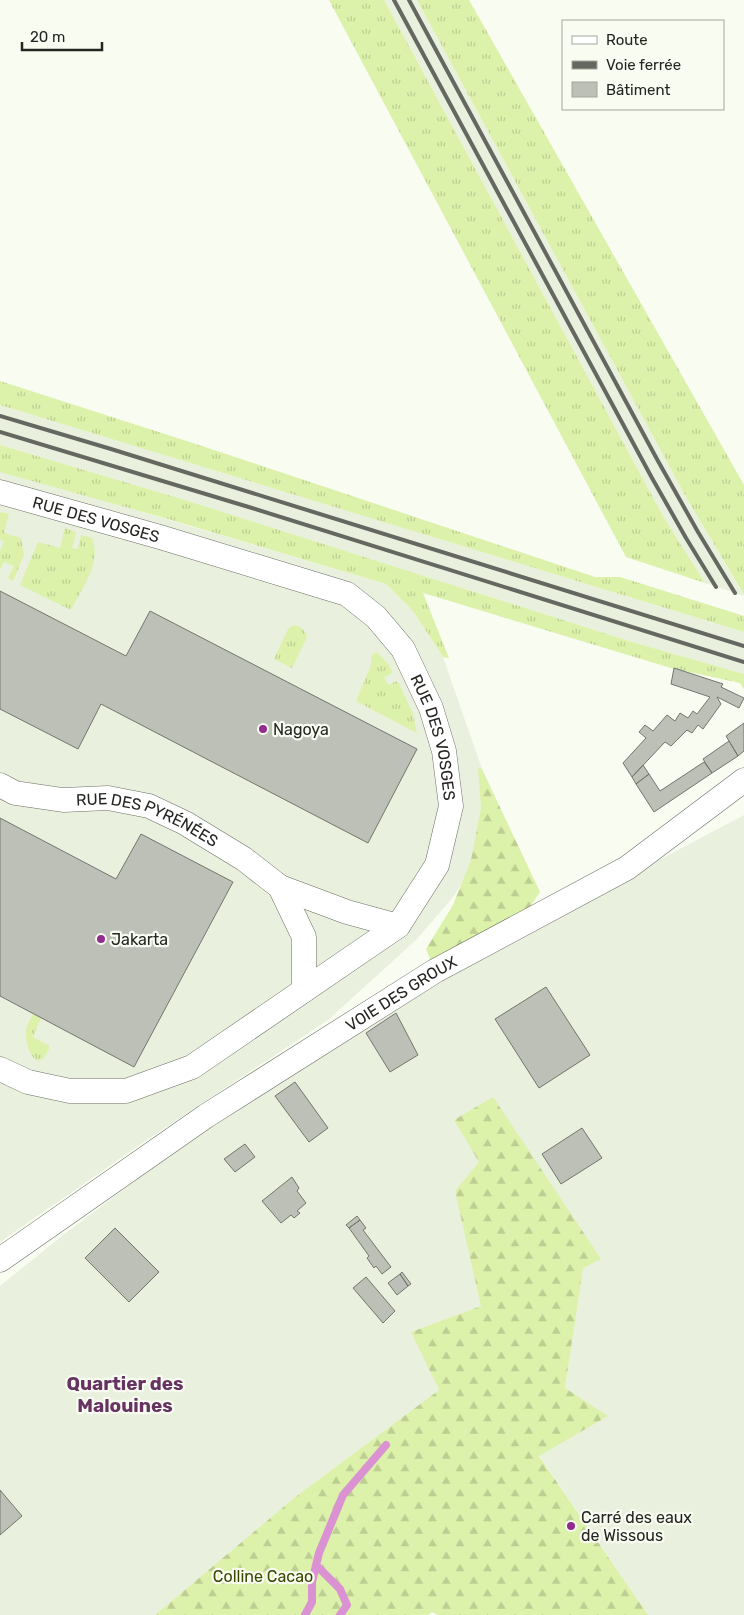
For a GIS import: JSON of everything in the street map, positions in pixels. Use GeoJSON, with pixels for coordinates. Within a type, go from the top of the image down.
{"type":"FeatureCollection","features":[{"type":"Feature","properties":{"kind":"street","name":"RUE DES VOSGES"},"geometry":{"type":"LineString","coordinates":[[0,492],[160,537],[347,594],[376,617],[403,649],[431,708],[444,751],[451,806],[437,865],[398,926],[192,1068],[126,1091],[70,1091],[28,1082],[0,1069]]}},
{"type":"Feature","properties":{"kind":"street","name":"VOIE DES GROUX"},"geometry":{"type":"LineString","coordinates":[[0,1260],[206,1116],[435,971],[627,868],[744,780]]}},
{"type":"Feature","properties":{"kind":"street","name":"RUE DES PYRÉNÉES"},"geometry":{"type":"LineString","coordinates":[[0,785],[15,793],[63,800],[108,798],[149,806],[185,823],[244,858],[280,887],[347,912],[398,926]]}},
{"type":"Feature","properties":{"kind":"street","name":"RUE DES PYRÉNÉES"},"geometry":{"type":"LineString","coordinates":[[280,887],[304,937],[304,990]]}},
{"type":"Feature","properties":{"kind":"shaded area"},"geometry":{"type":"Polygon","coordinates":[[[384,0],[417,0],[686,497],[744,596],[705,583],[663,516],[384,0]]]}},
{"type":"Feature","properties":{"kind":"shaded area"},"geometry":{"type":"Polygon","coordinates":[[[0,405],[744,632],[744,674],[632,642],[185,500],[0,445],[0,405]]]}},
{"type":"Feature","properties":{"kind":"shaded area"},"geometry":{"type":"Polygon","coordinates":[[[0,470],[386,584],[413,611],[443,657],[482,769],[489,808],[482,849],[454,896],[416,940],[328,1020],[148,1139],[0,1242],[0,470]]]}},
{"type":"Feature","properties":{"kind":"shaded area"},"geometry":{"type":"Polygon","coordinates":[[[744,815],[744,1615],[648,1615],[539,1455],[565,1389],[582,1268],[412,1332],[439,1390],[294,1498],[155,1615],[0,1615],[0,1286],[62,1236],[168,1156],[391,1008],[503,943],[744,815]]]}},
{"type":"Feature","properties":{"kind":"green space"},"geometry":{"type":"Polygon","coordinates":[[[329,0],[384,0],[663,516],[705,583],[626,557],[329,0]]]}},
{"type":"Feature","properties":{"kind":"green space"},"geometry":{"type":"Polygon","coordinates":[[[417,0],[469,0],[744,485],[744,595],[686,497],[417,0]]]}},
{"type":"Feature","properties":{"kind":"green space"},"geometry":{"type":"Polygon","coordinates":[[[0,381],[595,577],[620,577],[744,616],[744,632],[0,405],[0,381]]]}},
{"type":"Feature","properties":{"kind":"green space"},"geometry":{"type":"Polygon","coordinates":[[[0,445],[185,500],[632,642],[744,674],[744,689],[740,683],[671,668],[423,593],[449,658],[443,657],[413,611],[386,584],[168,519],[0,472],[0,445]]]}},
{"type":"Feature","properties":{"kind":"green space"},"geometry":{"type":"Polygon","coordinates":[[[0,512],[9,514],[4,533],[21,538],[24,555],[13,581],[8,578],[14,566],[4,562],[0,569],[0,551],[4,542],[0,539],[0,512]]]}},
{"type":"Feature","properties":{"kind":"green space"},"geometry":{"type":"Polygon","coordinates":[[[65,528],[76,532],[72,548],[78,549],[81,535],[92,538],[94,547],[93,566],[71,610],[20,585],[38,542],[60,548],[65,528]]]}},
{"type":"Feature","properties":{"kind":"green space"},"geometry":{"type":"Polygon","coordinates":[[[293,625],[302,629],[307,637],[292,668],[274,659],[288,629],[293,625]]]}},
{"type":"Feature","properties":{"kind":"green space"},"geometry":{"type":"Polygon","coordinates":[[[377,652],[393,672],[384,678],[389,685],[396,681],[399,684],[413,714],[417,733],[356,701],[371,665],[371,656],[377,652]]]}},
{"type":"Feature","properties":{"kind":"green space"},"geometry":{"type":"Polygon","coordinates":[[[478,768],[482,769],[540,892],[516,927],[434,969],[426,949],[453,905],[471,860],[481,808],[478,768]]]}},
{"type":"Feature","properties":{"kind":"green space"},"geometry":{"type":"Polygon","coordinates":[[[33,1014],[41,1018],[33,1037],[49,1046],[43,1059],[37,1061],[29,1051],[26,1038],[28,1023],[33,1014]]]}},
{"type":"Feature","properties":{"kind":"green space","name":"Colline Cacao"},"geometry":{"type":"Polygon","coordinates":[[[493,1097],[601,1259],[583,1268],[565,1388],[608,1416],[539,1456],[648,1615],[438,1615],[432,1612],[428,1615],[155,1615],[294,1498],[439,1390],[411,1332],[481,1306],[455,1191],[479,1162],[454,1120],[493,1097]]]}},
{"type":"Feature","properties":{"kind":"building","name":"Nagoya"},"geometry":{"type":"Polygon","coordinates":[[[0,591],[126,656],[150,611],[417,749],[368,843],[101,704],[78,749],[0,709],[0,591]]]}},
{"type":"Feature","properties":{"kind":"building"},"geometry":{"type":"Polygon","coordinates":[[[674,668],[723,684],[721,687],[744,698],[739,708],[717,697],[721,704],[703,729],[698,725],[692,733],[687,730],[671,746],[665,742],[632,777],[623,763],[646,738],[639,732],[645,725],[653,731],[667,715],[675,721],[680,713],[688,718],[693,711],[697,714],[710,697],[671,684],[674,668]]]}},
{"type":"Feature","properties":{"kind":"building"},"geometry":{"type":"Polygon","coordinates":[[[744,723],[744,751],[738,756],[726,736],[744,723]]]}},
{"type":"Feature","properties":{"kind":"building"},"geometry":{"type":"Polygon","coordinates":[[[729,741],[738,756],[712,773],[703,759],[729,741]]]}},
{"type":"Feature","properties":{"kind":"building"},"geometry":{"type":"Polygon","coordinates":[[[704,762],[712,773],[654,812],[636,784],[649,774],[660,791],[704,762]]]}},
{"type":"Feature","properties":{"kind":"building"},"geometry":{"type":"Polygon","coordinates":[[[643,765],[649,774],[636,784],[632,777],[643,765]]]}},
{"type":"Feature","properties":{"kind":"building","name":"Jakarta"},"geometry":{"type":"Polygon","coordinates":[[[0,818],[116,879],[141,834],[233,882],[134,1067],[0,996],[0,818]]]}},
{"type":"Feature","properties":{"kind":"building"},"geometry":{"type":"Polygon","coordinates":[[[546,987],[590,1055],[539,1088],[495,1019],[546,987]]]}},
{"type":"Feature","properties":{"kind":"building"},"geometry":{"type":"Polygon","coordinates":[[[396,1013],[418,1055],[390,1072],[366,1033],[396,1013]]]}},
{"type":"Feature","properties":{"kind":"building"},"geometry":{"type":"Polygon","coordinates":[[[295,1082],[328,1128],[309,1142],[275,1096],[295,1082]]]}},
{"type":"Feature","properties":{"kind":"building"},"geometry":{"type":"Polygon","coordinates":[[[582,1128],[602,1158],[561,1184],[542,1154],[582,1128]]]}},
{"type":"Feature","properties":{"kind":"building"},"geometry":{"type":"Polygon","coordinates":[[[245,1144],[255,1157],[235,1172],[224,1159],[245,1144]]]}},
{"type":"Feature","properties":{"kind":"building"},"geometry":{"type":"Polygon","coordinates":[[[292,1177],[299,1188],[297,1191],[306,1203],[297,1211],[300,1213],[294,1218],[291,1215],[281,1223],[262,1201],[292,1177]]]}},
{"type":"Feature","properties":{"kind":"building"},"geometry":{"type":"Polygon","coordinates":[[[357,1216],[360,1220],[349,1228],[346,1225],[357,1216]]]}},
{"type":"Feature","properties":{"kind":"building"},"geometry":{"type":"Polygon","coordinates":[[[360,1220],[366,1228],[363,1230],[391,1267],[382,1274],[376,1266],[374,1268],[367,1258],[369,1256],[349,1228],[360,1220]]]}},
{"type":"Feature","properties":{"kind":"building"},"geometry":{"type":"Polygon","coordinates":[[[115,1228],[159,1272],[129,1302],[85,1258],[115,1228]]]}},
{"type":"Feature","properties":{"kind":"building"},"geometry":{"type":"Polygon","coordinates":[[[402,1272],[411,1284],[408,1286],[400,1274],[402,1272]]]}},
{"type":"Feature","properties":{"kind":"building"},"geometry":{"type":"Polygon","coordinates":[[[400,1274],[408,1286],[397,1295],[388,1283],[400,1274]]]}},
{"type":"Feature","properties":{"kind":"building"},"geometry":{"type":"Polygon","coordinates":[[[366,1277],[395,1311],[383,1323],[353,1288],[366,1277]]]}},
{"type":"Feature","properties":{"kind":"building"},"geometry":{"type":"Polygon","coordinates":[[[0,1490],[22,1516],[0,1535],[0,1490]]]}},
{"type":"Feature","properties":{"kind":"waterway"},"geometry":{"type":"LineString","coordinates":[[305,1615],[312,1602],[312,1582],[319,1553],[343,1495],[386,1445]]}},
{"type":"Feature","properties":{"kind":"waterway"},"geometry":{"type":"LineString","coordinates":[[316,1565],[340,1589],[347,1605],[340,1615]]}},
{"type":"Feature","properties":{"kind":"railway"},"geometry":{"type":"LineString","coordinates":[[394,0],[652,478],[716,587]]}},
{"type":"Feature","properties":{"kind":"railway"},"geometry":{"type":"LineString","coordinates":[[409,0],[658,461],[735,593]]}},
{"type":"Feature","properties":{"kind":"railway"},"geometry":{"type":"LineString","coordinates":[[0,416],[744,646]]}},
{"type":"Feature","properties":{"kind":"railway"},"geometry":{"type":"LineString","coordinates":[[0,432],[252,508],[744,662]]}},
{"type":"Feature","properties":{"kind":"place","name":"Nagoya"},"geometry":{"type":"Point","coordinates":[263,729]}},
{"type":"Feature","properties":{"kind":"place","name":"Jakarta"},"geometry":{"type":"Point","coordinates":[101,939]}},
{"type":"Feature","properties":{"kind":"place","name":"Carré des eaux de Wissous"},"geometry":{"type":"Point","coordinates":[571,1526]}},
{"type":"Feature","properties":{"kind":"district","name":"Quartier des Malouines"},"geometry":{"type":"Point","coordinates":[125,1394]}}]}
